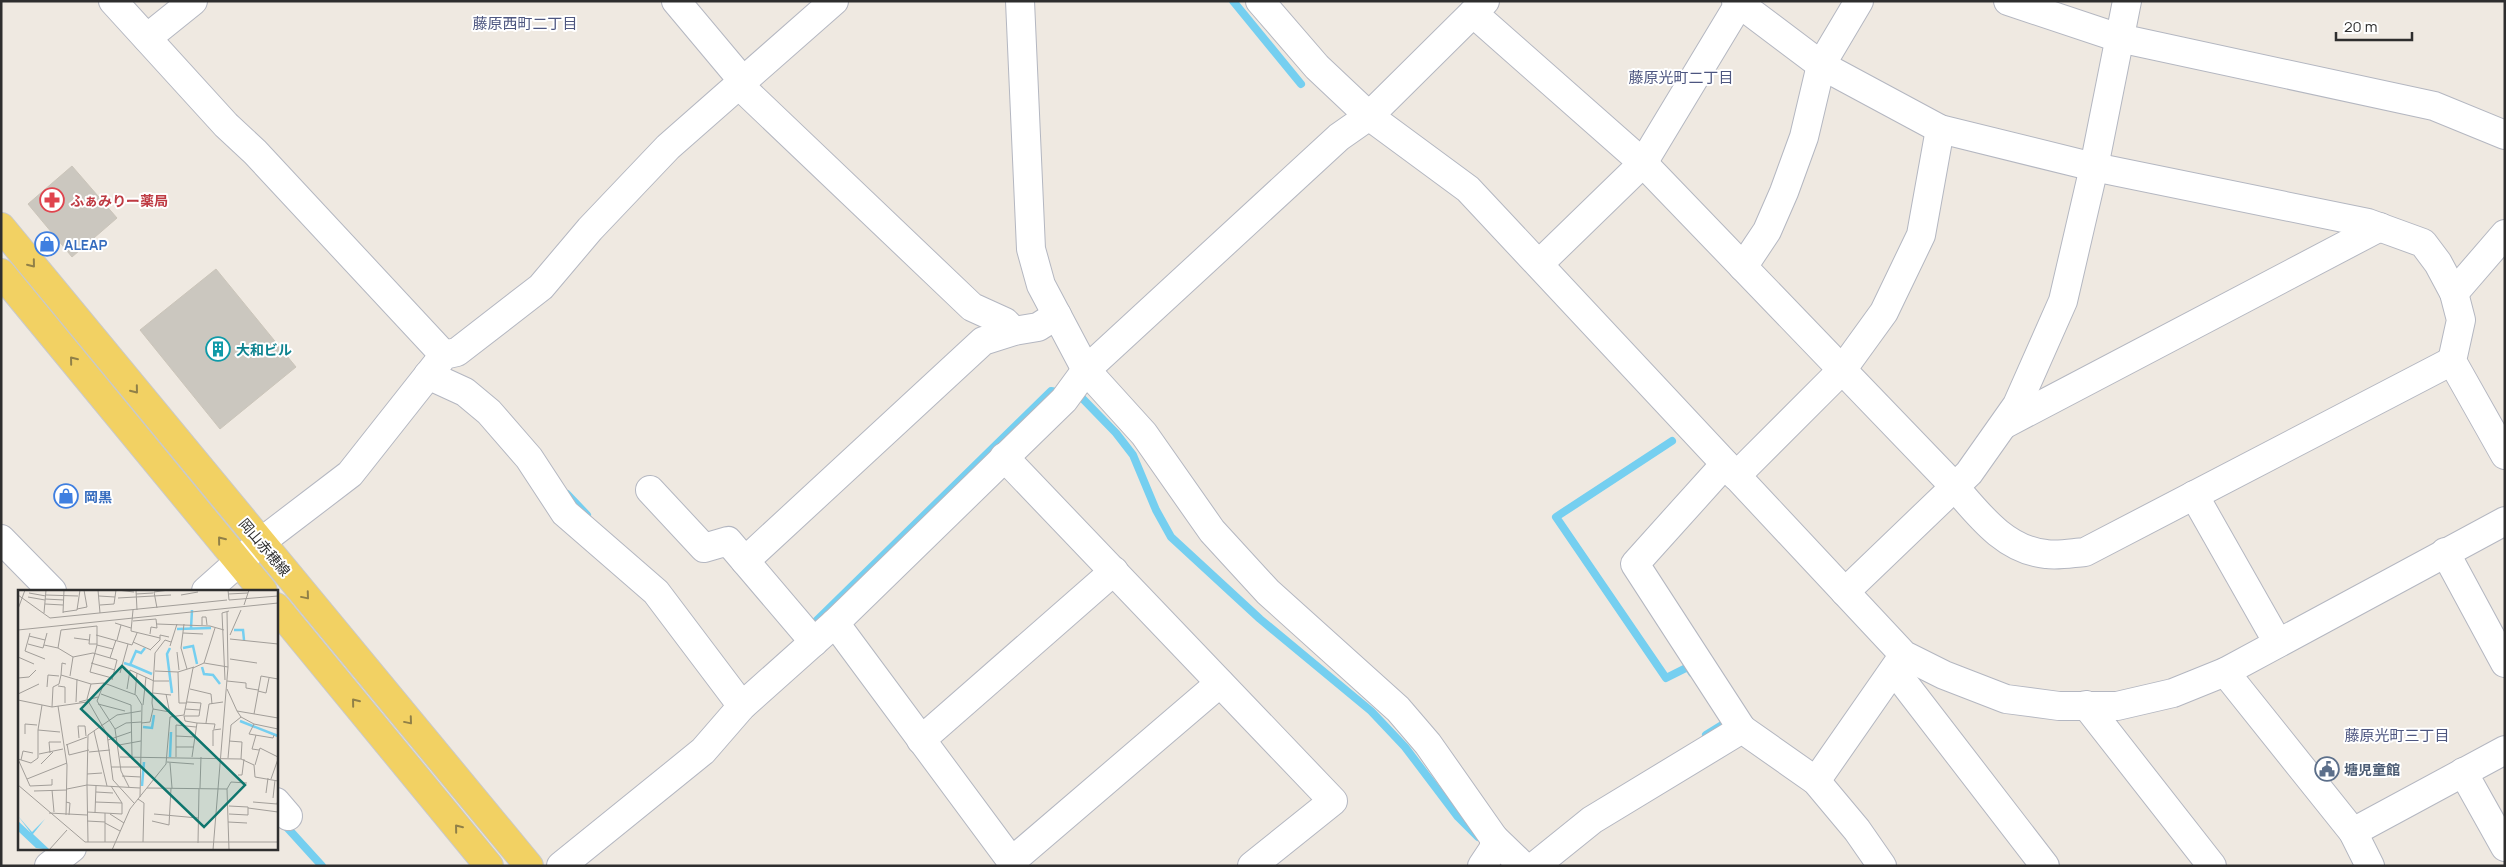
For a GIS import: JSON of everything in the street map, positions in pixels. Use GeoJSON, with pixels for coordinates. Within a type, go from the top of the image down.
{"type":"FeatureCollection","features":[{"type":"Feature","properties":{"kind":"main road","name":"岡山赤穂線"},"geometry":{"type":"LineString","coordinates":[[1,226],[529,866]]}},
{"type":"Feature","properties":{"kind":"main road","name":"岡山赤穂線"},"geometry":{"type":"LineString","coordinates":[[1,273],[262,590]]}},
{"type":"Feature","properties":{"kind":"main road"},"geometry":{"type":"LineString","coordinates":[[278,609],[489,866]]}},
{"type":"Feature","properties":{"kind":"street"},"geometry":{"type":"LineString","coordinates":[[113,1],[226,125],[255,152],[436,365],[488,412],[529,458],[565,513],[656,592],[742,706]]}},
{"type":"Feature","properties":{"kind":"street"},"geometry":{"type":"LineString","coordinates":[[147,38],[193,1]]}},
{"type":"Feature","properties":{"kind":"street"},"geometry":{"type":"LineString","coordinates":[[676,1],[741,83],[972,307],[1005,322],[1014,331]]}},
{"type":"Feature","properties":{"kind":"street"},"geometry":{"type":"LineString","coordinates":[[207,590],[261,542],[350,474],[436,365],[457,352],[541,287],[590,229],[668,147],[834,1]]}},
{"type":"Feature","properties":{"kind":"street"},"geometry":{"type":"LineString","coordinates":[[1020,1],[1031,249],[1041,285],[1057,315],[1076,385],[1144,434],[1212,530],[1243,565],[1268,592],[1398,709],[1428,744],[1487,825],[1489,853],[1525,865],[1592,820],[1742,729]]}},
{"type":"Feature","properties":{"kind":"street"},"geometry":{"type":"LineString","coordinates":[[1743,267],[1767,231],[1784,192],[1804,137],[1821,65],[1859,1]]}},
{"type":"Feature","properties":{"kind":"street"},"geometry":{"type":"LineString","coordinates":[[2008,1],[2119,38],[2434,106],[2505,135]]}},
{"type":"Feature","properties":{"kind":"street"},"geometry":{"type":"LineString","coordinates":[[1845,592],[1968,473],[2017,405],[2063,301],[2094,167],[2127,1]]}},
{"type":"Feature","properties":{"kind":"street"},"geometry":{"type":"LineString","coordinates":[[1539,264],[1642,164],[1738,2],[1821,65],[1940,129],[2094,167],[2380,227],[2422,243],[2438,263],[2454,293],[2461,320],[2452,361],[2505,455]]}},
{"type":"Feature","properties":{"kind":"street"},"geometry":{"type":"LineString","coordinates":[[1264,3],[1317,67],[1368,116],[1468,189],[1845,592],[1899,663],[2045,866]]}},
{"type":"Feature","properties":{"kind":"street"},"geometry":{"type":"LineString","coordinates":[[560,866],[703,751],[742,706],[835,623],[1076,385],[1339,137],[1368,116],[1479,7],[1642,164],[1954,486],[1989,527],[2014,545],[2045,554],[2085,552],[2452,361]]}},
{"type":"Feature","properties":{"kind":"street"},"geometry":{"type":"LineString","coordinates":[[1882,866],[1857,830],[1816,782],[1742,729],[1635,564],[1731,470],[1842,370],[1884,312],[1921,235],[1940,129]]}},
{"type":"Feature","properties":{"kind":"street"},"geometry":{"type":"LineString","coordinates":[[2003,426],[2380,227]]}},
{"type":"Feature","properties":{"kind":"street"},"geometry":{"type":"LineString","coordinates":[[2454,293],[2505,234]]}},
{"type":"Feature","properties":{"kind":"street"},"geometry":{"type":"LineString","coordinates":[[746,562],[983,341],[1014,331],[1038,328],[1057,315]]}},
{"type":"Feature","properties":{"kind":"street"},"geometry":{"type":"LineString","coordinates":[[1004,457],[1333,802],[1252,866]]}},
{"type":"Feature","properties":{"kind":"street"},"geometry":{"type":"LineString","coordinates":[[650,490],[704,548],[728,541],[814,642]]}},
{"type":"Feature","properties":{"kind":"street"},"geometry":{"type":"LineString","coordinates":[[2194,495],[2278,643]]}},
{"type":"Feature","properties":{"kind":"street"},"geometry":{"type":"LineString","coordinates":[[1899,663],[1944,675],[2006,699],[2059,706],[2117,706],[2173,694],[2226,672],[2505,521]]}},
{"type":"Feature","properties":{"kind":"street"},"geometry":{"type":"LineString","coordinates":[[1,539],[51,590]]}},
{"type":"Feature","properties":{"kind":"street"},"geometry":{"type":"LineString","coordinates":[[2445,552],[2498,635],[2505,663]]}},
{"type":"Feature","properties":{"kind":"street"},"geometry":{"type":"LineString","coordinates":[[921,740],[1114,571]]}},
{"type":"Feature","properties":{"kind":"street"},"geometry":{"type":"LineString","coordinates":[[835,623],[1013,863],[1220,682]]}},
{"type":"Feature","properties":{"kind":"street"},"geometry":{"type":"LineString","coordinates":[[1816,782],[1899,663]]}},
{"type":"Feature","properties":{"kind":"street"},"geometry":{"type":"LineString","coordinates":[[2226,672],[2353,832],[2370,866]]}},
{"type":"Feature","properties":{"kind":"street"},"geometry":{"type":"LineString","coordinates":[[2086,706],[2212,866]]}},
{"type":"Feature","properties":{"kind":"street"},"geometry":{"type":"LineString","coordinates":[[2353,832],[2505,750]]}},
{"type":"Feature","properties":{"kind":"street"},"geometry":{"type":"LineString","coordinates":[[2463,772],[2505,847]]}},
{"type":"Feature","properties":{"kind":"street"},"geometry":{"type":"LineString","coordinates":[[49,866],[69,850]]}},
{"type":"Feature","properties":{"kind":"building"},"geometry":{"type":"Polygon","coordinates":[[[72,166],[117,218],[72,257],[28,204],[72,166]]]}},
{"type":"Feature","properties":{"kind":"building","name":"大和ビル"},"geometry":{"type":"Polygon","coordinates":[[[216,269],[296,367],[220,429],[140,330],[216,269]]]}},
{"type":"Feature","properties":{"kind":"waterway"},"geometry":{"type":"LineString","coordinates":[[1233,1],[1301,84]]}},
{"type":"Feature","properties":{"kind":"waterway"},"geometry":{"type":"LineString","coordinates":[[813,624],[1051,391],[1062,393]]}},
{"type":"Feature","properties":{"kind":"waterway"},"geometry":{"type":"LineString","coordinates":[[1073,396],[1082,398],[1116,433],[1133,455],[1156,510],[1171,537],[1260,619],[1371,711],[1405,747],[1458,817],[1478,837]]}},
{"type":"Feature","properties":{"kind":"waterway"},"geometry":{"type":"LineString","coordinates":[[1672,441],[1556,517],[1666,678],[1688,667],[1692,673]]}},
{"type":"Feature","properties":{"kind":"waterway"},"geometry":{"type":"LineString","coordinates":[[567,494],[587,515]]}},
{"type":"Feature","properties":{"kind":"waterway"},"geometry":{"type":"LineString","coordinates":[[1706,735],[1727,722],[1730,724]]}},
{"type":"Feature","properties":{"kind":"waterway"},"geometry":{"type":"LineString","coordinates":[[283,823],[322,866]]}},
{"type":"Feature","properties":{"kind":"place","name":"ふぁみりー薬局"},"geometry":{"type":"Point","coordinates":[52,200]}},
{"type":"Feature","properties":{"kind":"place","name":"ALEAP"},"geometry":{"type":"Point","coordinates":[47,244]}},
{"type":"Feature","properties":{"kind":"place","name":"大和ビル"},"geometry":{"type":"Point","coordinates":[218,349]}},
{"type":"Feature","properties":{"kind":"place","name":"岡黒"},"geometry":{"type":"Point","coordinates":[66,496]}},
{"type":"Feature","properties":{"kind":"place","name":"塘児童館"},"geometry":{"type":"Point","coordinates":[2327,769]}},
{"type":"Feature","properties":{"kind":"district","name":"藤原西町二丁目"},"geometry":{"type":"Point","coordinates":[525,23]}},
{"type":"Feature","properties":{"kind":"district","name":"藤原光町二丁目"},"geometry":{"type":"Point","coordinates":[1681,77]}},
{"type":"Feature","properties":{"kind":"district","name":"藤原光町三丁目"},"geometry":{"type":"Point","coordinates":[2397,735]}}]}
